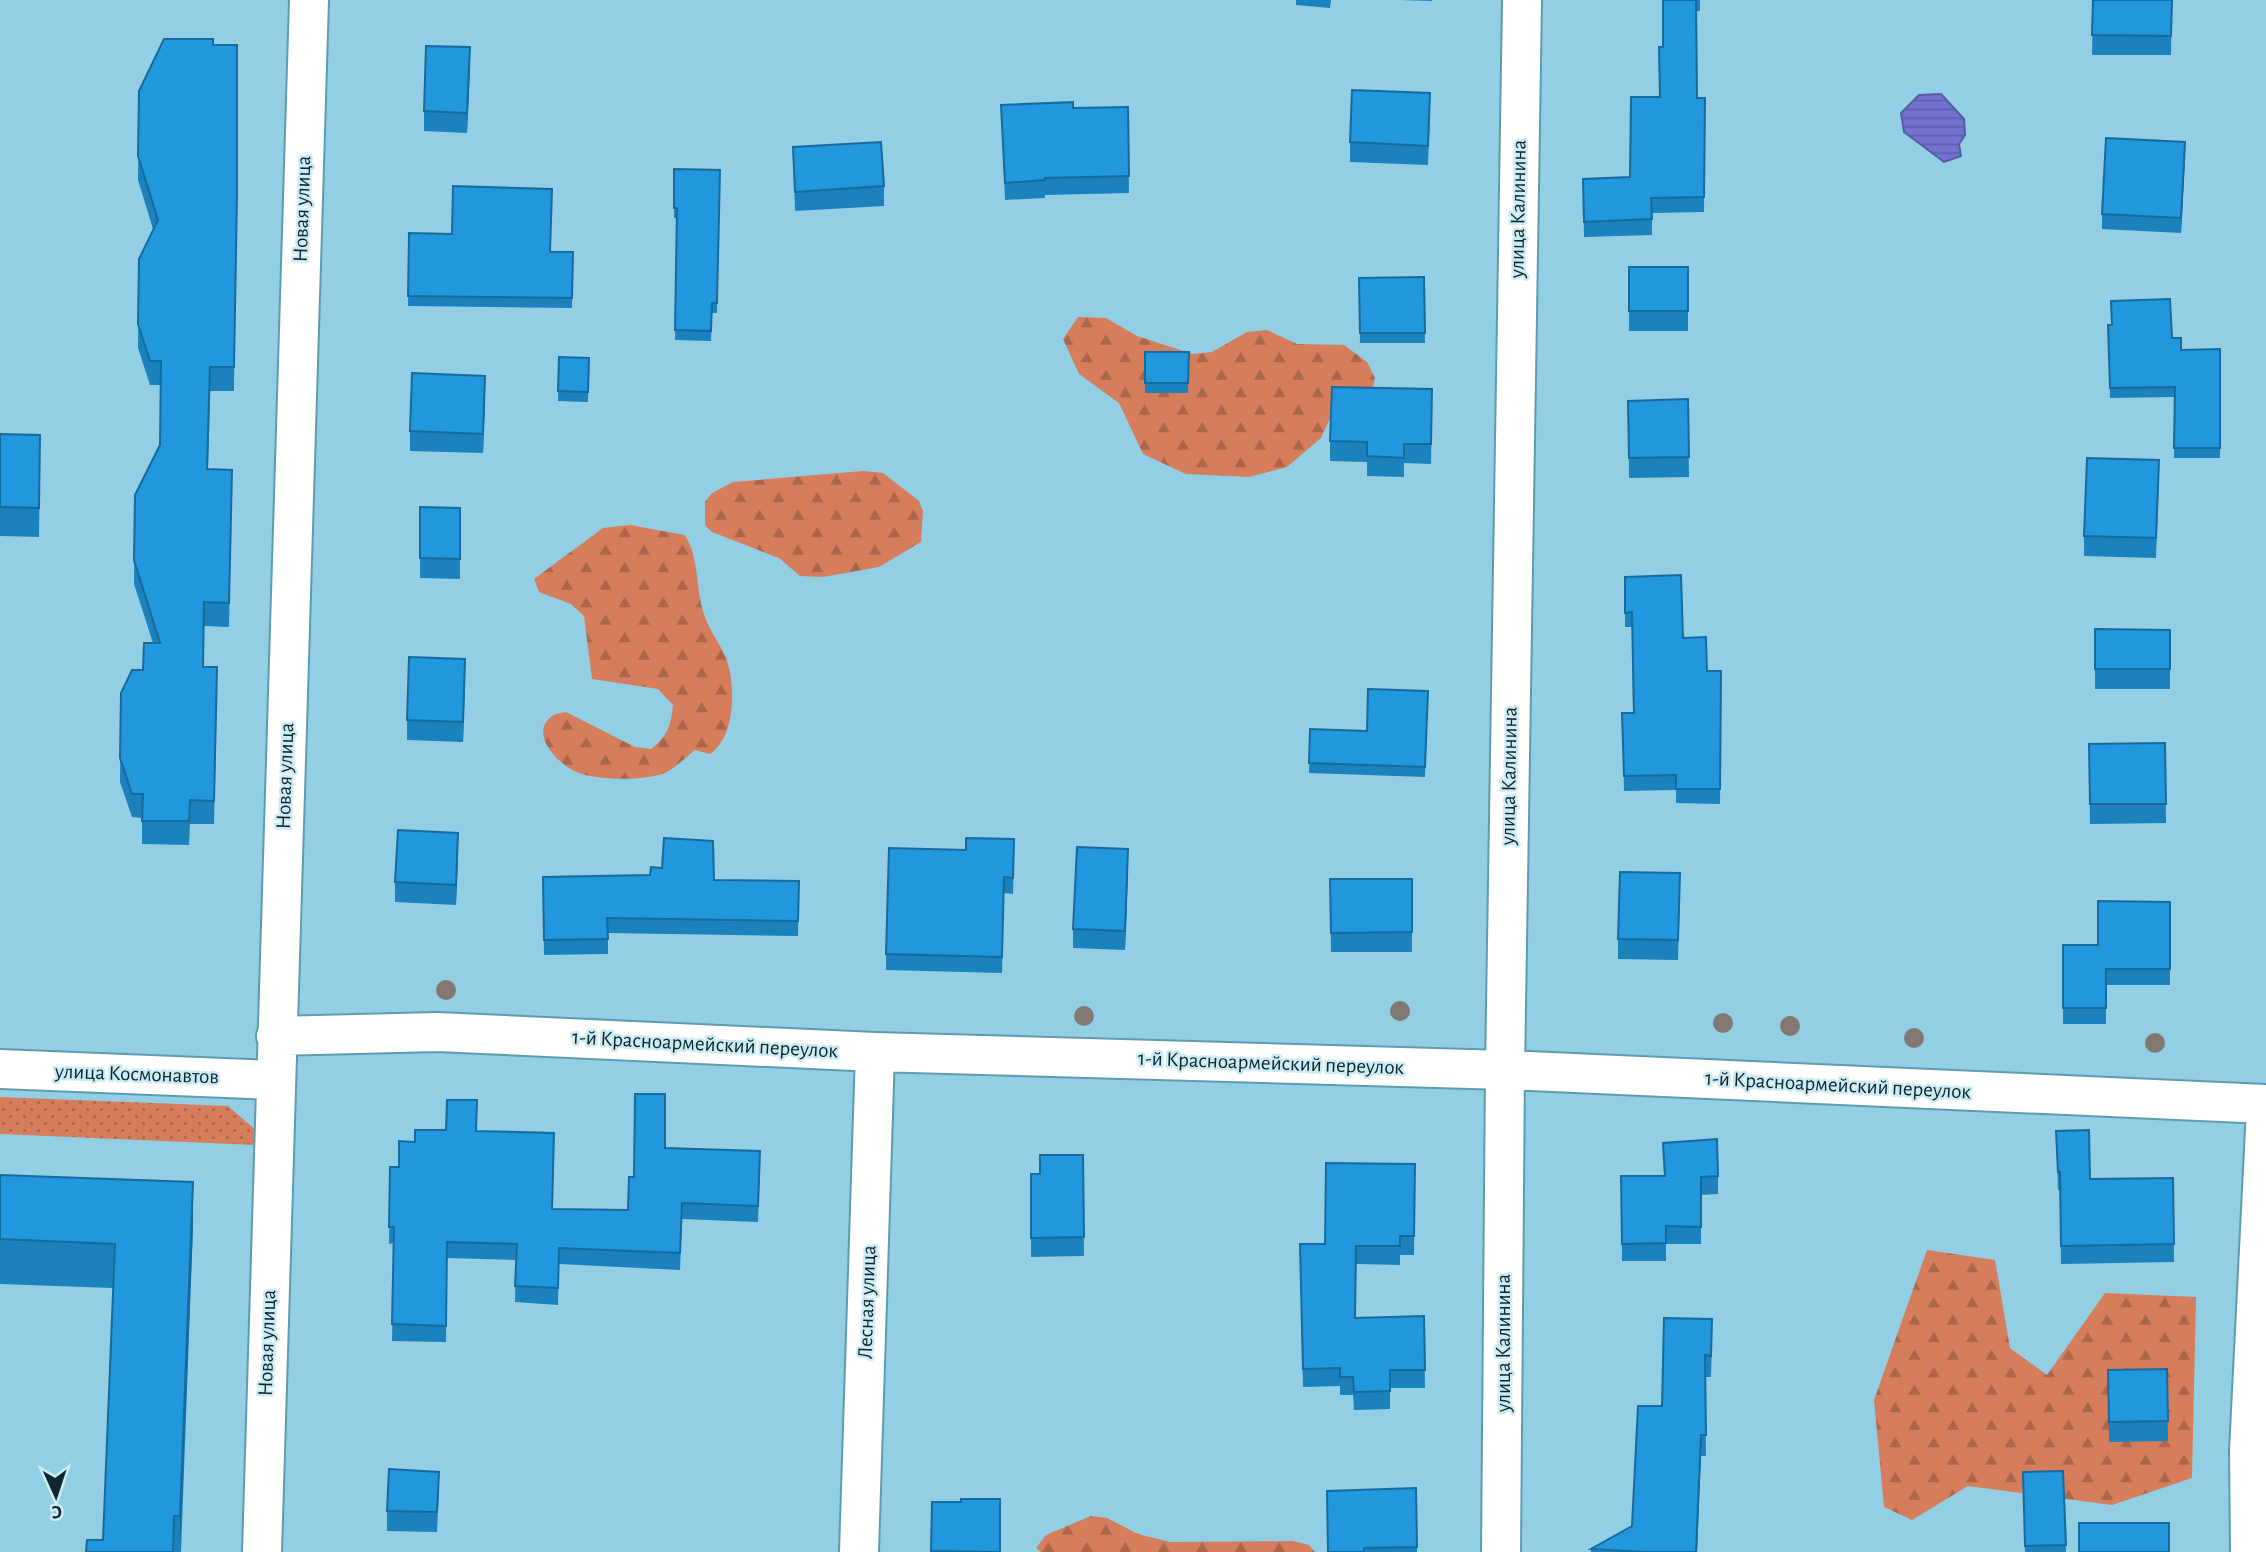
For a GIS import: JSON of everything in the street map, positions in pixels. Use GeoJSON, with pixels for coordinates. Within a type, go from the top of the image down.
{"type":"FeatureCollection","features":[{"type":"Feature","properties":{"kind":"street","name":"Новая улица"},"geometry":{"type":"LineString","coordinates":[[262,1552],[309,0]]}},
{"type":"Feature","properties":{"kind":"street","name":"улица Калинина"},"geometry":{"type":"LineString","coordinates":[[1501,1552],[1505,1070],[1522,0]]}},
{"type":"Feature","properties":{"kind":"street","name":"1-й Красноармейский переулок"},"geometry":{"type":"LineString","coordinates":[[276,1035],[437,1032],[875,1052],[1505,1070],[2266,1104]]}},
{"type":"Feature","properties":{"kind":"street","name":"Лесная улица"},"geometry":{"type":"LineString","coordinates":[[859,1552],[875,1052]]}},
{"type":"Feature","properties":{"kind":"street","name":"улица Космонавтов"},"geometry":{"type":"LineString","coordinates":[[0,1069],[275,1080]]}},
{"type":"Feature","properties":{"kind":"street"},"geometry":{"type":"LineString","coordinates":[[2250,1552],[2249,1451],[2266,1110]]}},
{"type":"Feature","properties":{"kind":"green space"},"geometry":{"type":"Polygon","coordinates":[[[1078,317],[1106,318],[1137,336],[1193,354],[1212,352],[1247,332],[1267,330],[1297,344],[1344,345],[1367,362],[1375,378],[1373,387],[1338,401],[1321,438],[1287,467],[1249,477],[1186,474],[1143,454],[1119,403],[1079,374],[1063,339],[1078,317]]]}},
{"type":"Feature","properties":{"kind":"green space"},"geometry":{"type":"Polygon","coordinates":[[[863,471],[883,473],[919,501],[923,511],[921,542],[879,567],[823,577],[800,576],[779,558],[712,532],[705,525],[705,502],[712,493],[733,482],[863,471]]]}},
{"type":"Feature","properties":{"kind":"green space"},"geometry":{"type":"Polygon","coordinates":[[[630,525],[685,535],[693,554],[704,614],[729,669],[732,709],[725,735],[719,746],[710,754],[695,750],[669,771],[656,776],[633,779],[594,777],[574,771],[561,762],[548,747],[543,731],[551,717],[566,712],[635,747],[651,749],[667,730],[673,705],[658,689],[592,679],[584,616],[571,604],[539,592],[534,579],[603,528],[630,525]]]}},
{"type":"Feature","properties":{"kind":"green space"},"geometry":{"type":"Polygon","coordinates":[[[0,1097],[228,1106],[257,1131],[256,1145],[0,1134],[0,1097]]]}},
{"type":"Feature","properties":{"kind":"green space"},"geometry":{"type":"Polygon","coordinates":[[[1927,1250],[1995,1260],[2010,1348],[2047,1375],[2105,1293],[2196,1297],[2192,1478],[2112,1505],[1968,1486],[1912,1520],[1884,1507],[1874,1400],[1927,1250]]]}},
{"type":"Feature","properties":{"kind":"green space"},"geometry":{"type":"Polygon","coordinates":[[[1091,1516],[1107,1518],[1138,1534],[1170,1542],[1293,1541],[1309,1545],[1315,1552],[1041,1552],[1036,1548],[1046,1535],[1091,1516]]]}},
{"type":"Feature","properties":{"kind":"shaded area"},"geometry":{"type":"Polygon","coordinates":[[[1941,94],[1964,119],[1965,135],[1959,144],[1961,156],[1944,162],[1904,132],[1901,113],[1919,95],[1941,94]]]}},
{"type":"Feature","properties":{"kind":"building"},"geometry":{"type":"Polygon","coordinates":[[[1663,0],[1696,0],[1697,98],[1705,98],[1704,197],[1651,198],[1652,219],[1584,222],[1583,179],[1630,177],[1631,97],[1660,97],[1659,47],[1663,47],[1663,0]]]}},
{"type":"Feature","properties":{"kind":"building"},"geometry":{"type":"Polygon","coordinates":[[[2093,0],[2172,0],[2171,36],[2092,35],[2093,0]]]}},
{"type":"Feature","properties":{"kind":"building"},"geometry":{"type":"Polygon","coordinates":[[[164,39],[213,39],[213,45],[237,45],[234,367],[210,367],[207,469],[232,470],[229,603],[204,602],[203,667],[217,667],[214,801],[190,800],[189,821],[142,821],[143,794],[132,794],[120,758],[121,693],[132,670],[143,670],[144,643],[160,643],[134,560],[135,495],[160,445],[161,361],[150,361],[138,324],[139,259],[158,220],[138,156],[139,91],[164,39]]]}},
{"type":"Feature","properties":{"kind":"building"},"geometry":{"type":"Polygon","coordinates":[[[426,46],[470,47],[467,113],[424,111],[426,46]]]}},
{"type":"Feature","properties":{"kind":"building"},"geometry":{"type":"Polygon","coordinates":[[[1352,90],[1430,93],[1428,146],[1350,142],[1352,90]]]}},
{"type":"Feature","properties":{"kind":"building"},"geometry":{"type":"Polygon","coordinates":[[[1073,102],[1073,108],[1128,107],[1129,176],[1045,178],[1005,183],[1001,105],[1073,102]]]}},
{"type":"Feature","properties":{"kind":"building"},"geometry":{"type":"Polygon","coordinates":[[[2106,138],[2185,142],[2181,218],[2102,214],[2106,138]]]}},
{"type":"Feature","properties":{"kind":"building"},"geometry":{"type":"Polygon","coordinates":[[[881,142],[884,186],[795,192],[793,147],[881,142]]]}},
{"type":"Feature","properties":{"kind":"building"},"geometry":{"type":"Polygon","coordinates":[[[674,169],[720,170],[717,303],[712,303],[711,331],[675,330],[677,208],[674,208],[674,169]]]}},
{"type":"Feature","properties":{"kind":"building"},"geometry":{"type":"Polygon","coordinates":[[[453,186],[552,189],[550,252],[573,252],[572,298],[408,296],[409,233],[452,234],[453,186]]]}},
{"type":"Feature","properties":{"kind":"building"},"geometry":{"type":"Polygon","coordinates":[[[1629,267],[1688,267],[1688,311],[1629,311],[1629,267]]]}},
{"type":"Feature","properties":{"kind":"building"},"geometry":{"type":"Polygon","coordinates":[[[1424,277],[1425,333],[1360,333],[1359,278],[1424,277]]]}},
{"type":"Feature","properties":{"kind":"building"},"geometry":{"type":"Polygon","coordinates":[[[2170,299],[2172,338],[2181,338],[2181,350],[2220,349],[2220,448],[2174,448],[2175,387],[2110,388],[2108,325],[2112,325],[2111,301],[2170,299]]]}},
{"type":"Feature","properties":{"kind":"building"},"geometry":{"type":"Polygon","coordinates":[[[1145,352],[1189,352],[1188,383],[1145,383],[1145,352]]]}},
{"type":"Feature","properties":{"kind":"building"},"geometry":{"type":"Polygon","coordinates":[[[559,357],[589,358],[588,392],[558,391],[559,357]]]}},
{"type":"Feature","properties":{"kind":"building"},"geometry":{"type":"Polygon","coordinates":[[[412,373],[485,376],[483,434],[410,431],[412,373]]]}},
{"type":"Feature","properties":{"kind":"building"},"geometry":{"type":"Polygon","coordinates":[[[1332,387],[1432,389],[1431,444],[1404,444],[1404,458],[1367,456],[1367,442],[1330,441],[1332,387]]]}},
{"type":"Feature","properties":{"kind":"building"},"geometry":{"type":"Polygon","coordinates":[[[1688,399],[1689,457],[1629,458],[1628,401],[1688,399]]]}},
{"type":"Feature","properties":{"kind":"building"},"geometry":{"type":"Polygon","coordinates":[[[0,434],[40,435],[39,508],[0,507],[0,434]]]}},
{"type":"Feature","properties":{"kind":"building"},"geometry":{"type":"Polygon","coordinates":[[[2087,458],[2159,460],[2156,538],[2084,536],[2087,458]]]}},
{"type":"Feature","properties":{"kind":"building"},"geometry":{"type":"Polygon","coordinates":[[[420,507],[460,508],[460,559],[420,558],[420,507]]]}},
{"type":"Feature","properties":{"kind":"building"},"geometry":{"type":"Polygon","coordinates":[[[1681,575],[1683,638],[1706,637],[1707,671],[1721,671],[1720,789],[1676,789],[1676,775],[1624,776],[1622,713],[1634,713],[1632,612],[1625,613],[1625,577],[1681,575]]]}},
{"type":"Feature","properties":{"kind":"building"},"geometry":{"type":"Polygon","coordinates":[[[2095,629],[2170,630],[2170,669],[2095,669],[2095,629]]]}},
{"type":"Feature","properties":{"kind":"building"},"geometry":{"type":"Polygon","coordinates":[[[409,657],[465,659],[463,722],[407,720],[409,657]]]}},
{"type":"Feature","properties":{"kind":"building"},"geometry":{"type":"Polygon","coordinates":[[[1368,689],[1428,691],[1425,767],[1309,763],[1310,729],[1367,731],[1368,689]]]}},
{"type":"Feature","properties":{"kind":"building"},"geometry":{"type":"Polygon","coordinates":[[[2165,743],[2166,804],[2090,804],[2089,744],[2165,743]]]}},
{"type":"Feature","properties":{"kind":"building"},"geometry":{"type":"Polygon","coordinates":[[[398,830],[458,833],[456,885],[395,882],[398,830]]]}},
{"type":"Feature","properties":{"kind":"building"},"geometry":{"type":"Polygon","coordinates":[[[664,838],[713,841],[714,880],[799,881],[798,921],[607,918],[608,939],[544,940],[543,877],[650,875],[651,867],[662,868],[664,838]]]}},
{"type":"Feature","properties":{"kind":"building"},"geometry":{"type":"Polygon","coordinates":[[[966,838],[1014,839],[1013,878],[1004,877],[1002,957],[886,954],[889,848],[966,850],[966,838]]]}},
{"type":"Feature","properties":{"kind":"building"},"geometry":{"type":"Polygon","coordinates":[[[1077,847],[1128,849],[1125,931],[1073,929],[1077,847]]]}},
{"type":"Feature","properties":{"kind":"building"},"geometry":{"type":"Polygon","coordinates":[[[1620,872],[1680,873],[1678,940],[1618,939],[1620,872]]]}},
{"type":"Feature","properties":{"kind":"building"},"geometry":{"type":"Polygon","coordinates":[[[1330,879],[1412,879],[1412,932],[1331,933],[1330,879]]]}},
{"type":"Feature","properties":{"kind":"building"},"geometry":{"type":"Polygon","coordinates":[[[2098,901],[2170,902],[2170,969],[2106,969],[2106,1008],[2063,1008],[2063,945],[2098,945],[2098,901]]]}},
{"type":"Feature","properties":{"kind":"building"},"geometry":{"type":"Polygon","coordinates":[[[635,1094],[665,1094],[665,1148],[760,1151],[758,1206],[682,1203],[680,1253],[559,1248],[558,1288],[515,1286],[517,1244],[447,1242],[446,1326],[392,1324],[394,1227],[389,1227],[390,1167],[399,1167],[399,1141],[415,1142],[415,1130],[446,1130],[447,1100],[477,1100],[476,1131],[554,1133],[552,1209],[628,1210],[629,1177],[634,1177],[635,1094]]]}},
{"type":"Feature","properties":{"kind":"building"},"geometry":{"type":"Polygon","coordinates":[[[2089,1130],[2090,1179],[2173,1178],[2174,1244],[2061,1246],[2060,1172],[2056,1131],[2089,1130]]]}},
{"type":"Feature","properties":{"kind":"building"},"geometry":{"type":"Polygon","coordinates":[[[1717,1139],[1718,1176],[1701,1177],[1701,1227],[1666,1226],[1666,1243],[1622,1244],[1621,1176],[1665,1176],[1663,1143],[1717,1139]]]}},
{"type":"Feature","properties":{"kind":"building"},"geometry":{"type":"Polygon","coordinates":[[[1040,1155],[1083,1155],[1084,1237],[1031,1238],[1031,1174],[1040,1174],[1040,1155]]]}},
{"type":"Feature","properties":{"kind":"building"},"geometry":{"type":"Polygon","coordinates":[[[1326,1163],[1415,1164],[1414,1236],[1400,1236],[1400,1246],[1356,1246],[1355,1318],[1424,1316],[1425,1370],[1390,1370],[1390,1391],[1354,1392],[1353,1377],[1340,1377],[1340,1368],[1303,1369],[1300,1244],[1325,1244],[1326,1163]]]}},
{"type":"Feature","properties":{"kind":"building"},"geometry":{"type":"Polygon","coordinates":[[[0,1175],[193,1182],[180,1516],[174,1516],[173,1552],[86,1552],[87,1540],[103,1540],[115,1244],[0,1239],[0,1175]]]}},
{"type":"Feature","properties":{"kind":"building"},"geometry":{"type":"Polygon","coordinates":[[[1664,1318],[1712,1319],[1711,1356],[1705,1355],[1706,1435],[1701,1435],[1696,1552],[1591,1549],[1632,1526],[1638,1406],[1662,1406],[1664,1318]]]}},
{"type":"Feature","properties":{"kind":"building"},"geometry":{"type":"Polygon","coordinates":[[[2167,1369],[2168,1421],[2109,1422],[2108,1370],[2167,1369]]]}},
{"type":"Feature","properties":{"kind":"building"},"geometry":{"type":"Polygon","coordinates":[[[389,1469],[439,1472],[437,1512],[387,1511],[389,1469]]]}},
{"type":"Feature","properties":{"kind":"building"},"geometry":{"type":"Polygon","coordinates":[[[2063,1471],[2066,1545],[2025,1546],[2023,1472],[2063,1471]]]}},
{"type":"Feature","properties":{"kind":"building"},"geometry":{"type":"Polygon","coordinates":[[[1416,1488],[1417,1547],[1328,1552],[1327,1491],[1416,1488]]]}},
{"type":"Feature","properties":{"kind":"building"},"geometry":{"type":"Polygon","coordinates":[[[961,1499],[1000,1499],[1000,1552],[931,1551],[932,1502],[961,1502],[961,1499]]]}},
{"type":"Feature","properties":{"kind":"building"},"geometry":{"type":"Polygon","coordinates":[[[2079,1523],[2169,1523],[2169,1552],[2079,1552],[2079,1523]]]}}]}
